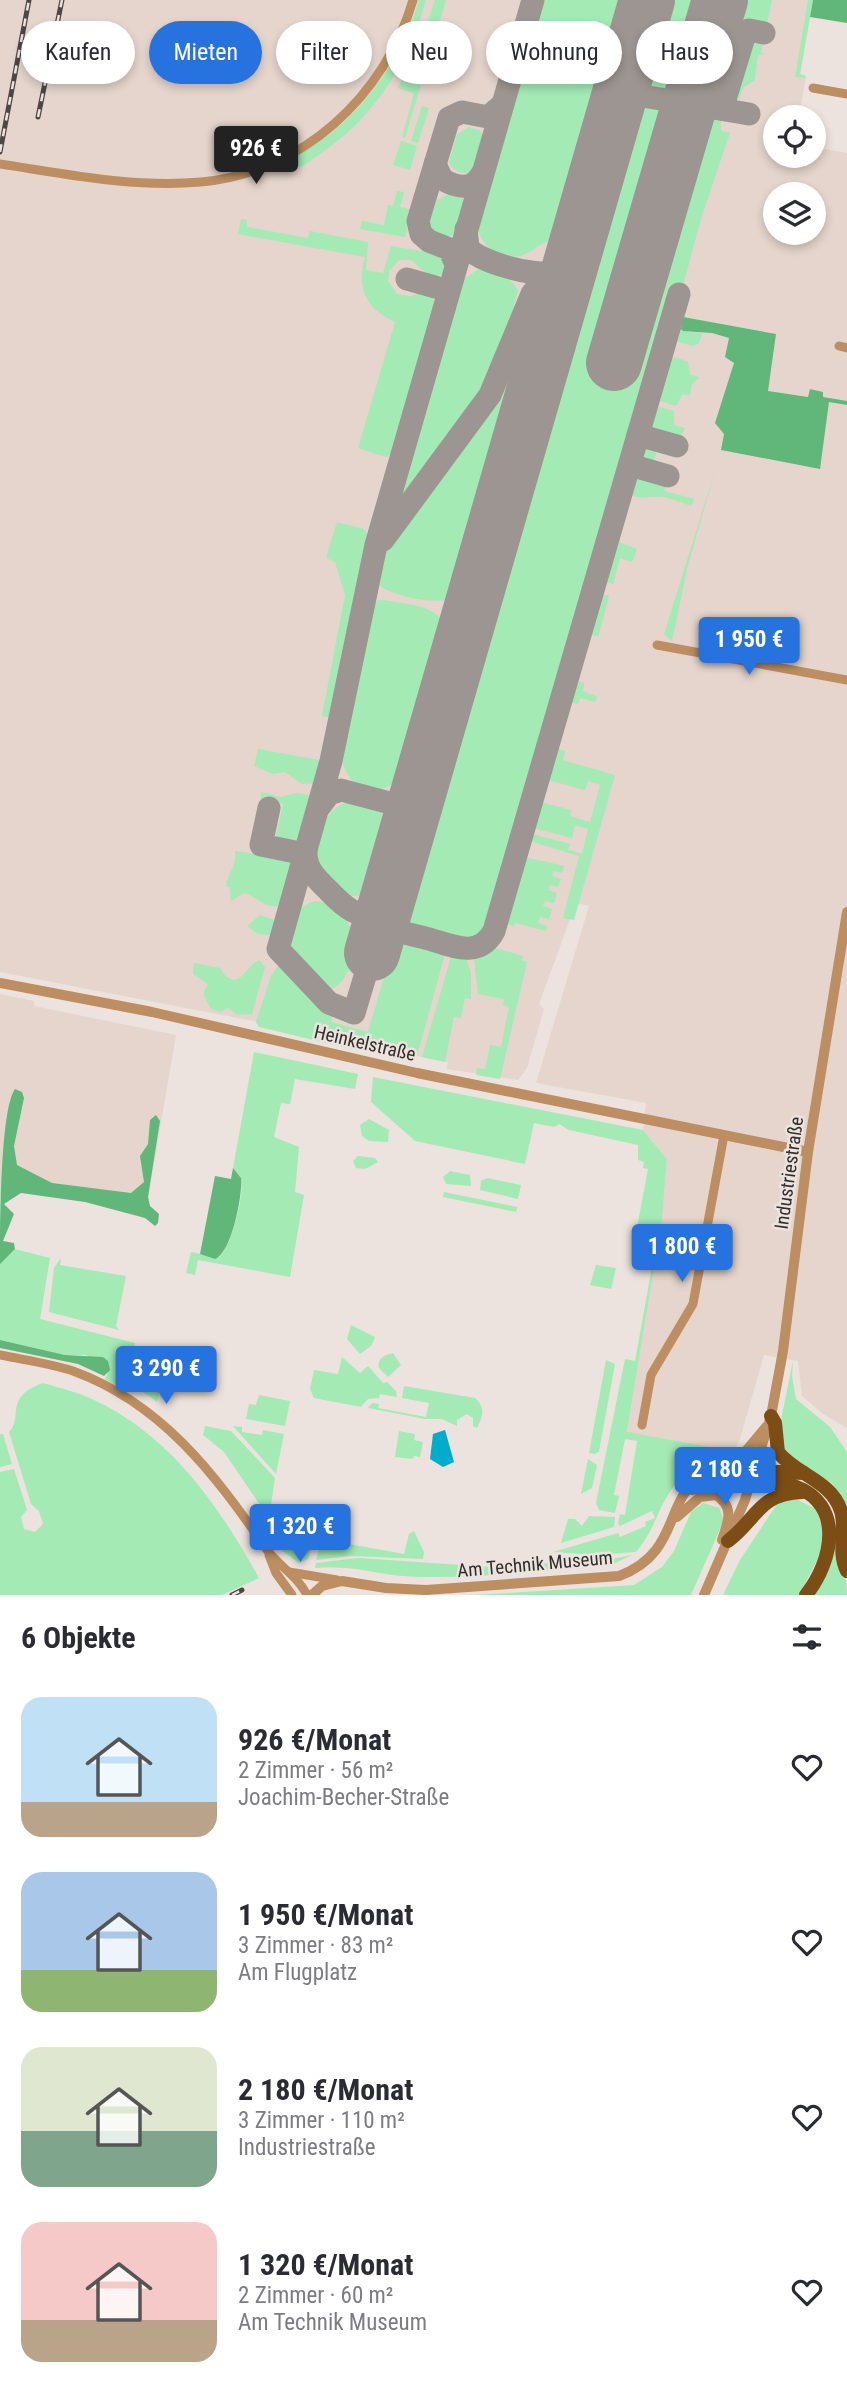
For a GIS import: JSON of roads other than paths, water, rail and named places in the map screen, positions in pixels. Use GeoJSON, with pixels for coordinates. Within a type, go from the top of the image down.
{"type":"FeatureCollection","features":[{"type":"Feature","properties":{"kind":"main road"},"geometry":{"type":"LineString","coordinates":[[769,1420],[775,1423],[778,1452],[826,1488],[841,1511],[842,1557],[847,1571]]}},
{"type":"Feature","properties":{"kind":"main road"},"geometry":{"type":"LineString","coordinates":[[753,1477],[805,1473]]}},
{"type":"Feature","properties":{"kind":"main road"},"geometry":{"type":"LineString","coordinates":[[753,1477],[782,1483],[806,1492],[824,1510],[831,1539],[822,1568],[806,1595]]}},
{"type":"Feature","properties":{"kind":"main road"},"geometry":{"type":"LineString","coordinates":[[728,1541],[767,1500],[785,1493],[806,1492]]}},
{"type":"Feature","properties":{"kind":"street"},"geometry":{"type":"LineString","coordinates":[[0,164],[143,183],[199,182],[245,174],[302,147],[337,122],[358,102],[396,46],[413,0]]}},
{"type":"Feature","properties":{"kind":"street"},"geometry":{"type":"LineString","coordinates":[[813,88],[847,94]]}},
{"type":"Feature","properties":{"kind":"street"},"geometry":{"type":"LineString","coordinates":[[657,645],[847,680]]}},
{"type":"Feature","properties":{"kind":"street","name":"Industriestraße"},"geometry":{"type":"LineString","coordinates":[[704,1595],[753,1477],[769,1420],[783,1351],[808,1152],[847,912]]}},
{"type":"Feature","properties":{"kind":"street","name":"Heinkelstraße"},"geometry":{"type":"LineString","coordinates":[[0,983],[808,1152]]}},
{"type":"Feature","properties":{"kind":"street"},"geometry":{"type":"LineString","coordinates":[[642,1425],[651,1375],[693,1304],[724,1135]]}},
{"type":"Feature","properties":{"kind":"street"},"geometry":{"type":"LineString","coordinates":[[0,1355],[72,1371],[100,1383],[150,1412],[208,1469],[267,1550],[309,1595],[322,1586],[342,1581]]}},
{"type":"Feature","properties":{"kind":"street"},"geometry":{"type":"LineString","coordinates":[[686,1492],[698,1480],[721,1472],[741,1457],[769,1420]]}},
{"type":"Feature","properties":{"kind":"street"},"geometry":{"type":"LineString","coordinates":[[721,1472],[753,1477]]}},
{"type":"Feature","properties":{"kind":"street"},"geometry":{"type":"LineString","coordinates":[[686,1492],[708,1484],[753,1477]]}},
{"type":"Feature","properties":{"kind":"street","name":"Am Technik Museum"},"geometry":{"type":"LineString","coordinates":[[286,1570],[309,1577],[415,1591],[607,1578],[635,1570],[644,1563],[663,1542],[686,1492]]}},
{"type":"Feature","properties":{"kind":"street"},"geometry":{"type":"LineString","coordinates":[[672,1521],[705,1494],[721,1498],[729,1515],[720,1559]]}},
{"type":"Feature","properties":{"kind":"street"},"geometry":{"type":"LineString","coordinates":[[267,1550],[276,1573],[292,1595]]}},
{"type":"Feature","properties":{"kind":"water"},"geometry":{"type":"Polygon","coordinates":[[[445,1430],[454,1462],[443,1467],[430,1459],[433,1434],[445,1430]]]}},
{"type":"Feature","properties":{"kind":"railway"},"geometry":{"type":"LineString","coordinates":[[0,152],[29,0]]}},
{"type":"Feature","properties":{"kind":"railway"},"geometry":{"type":"LineString","coordinates":[[38,117],[62,0]]}},
{"type":"Feature","properties":{"kind":"railway"},"geometry":{"type":"LineString","coordinates":[[232,1595],[242,1590]]}}]}
